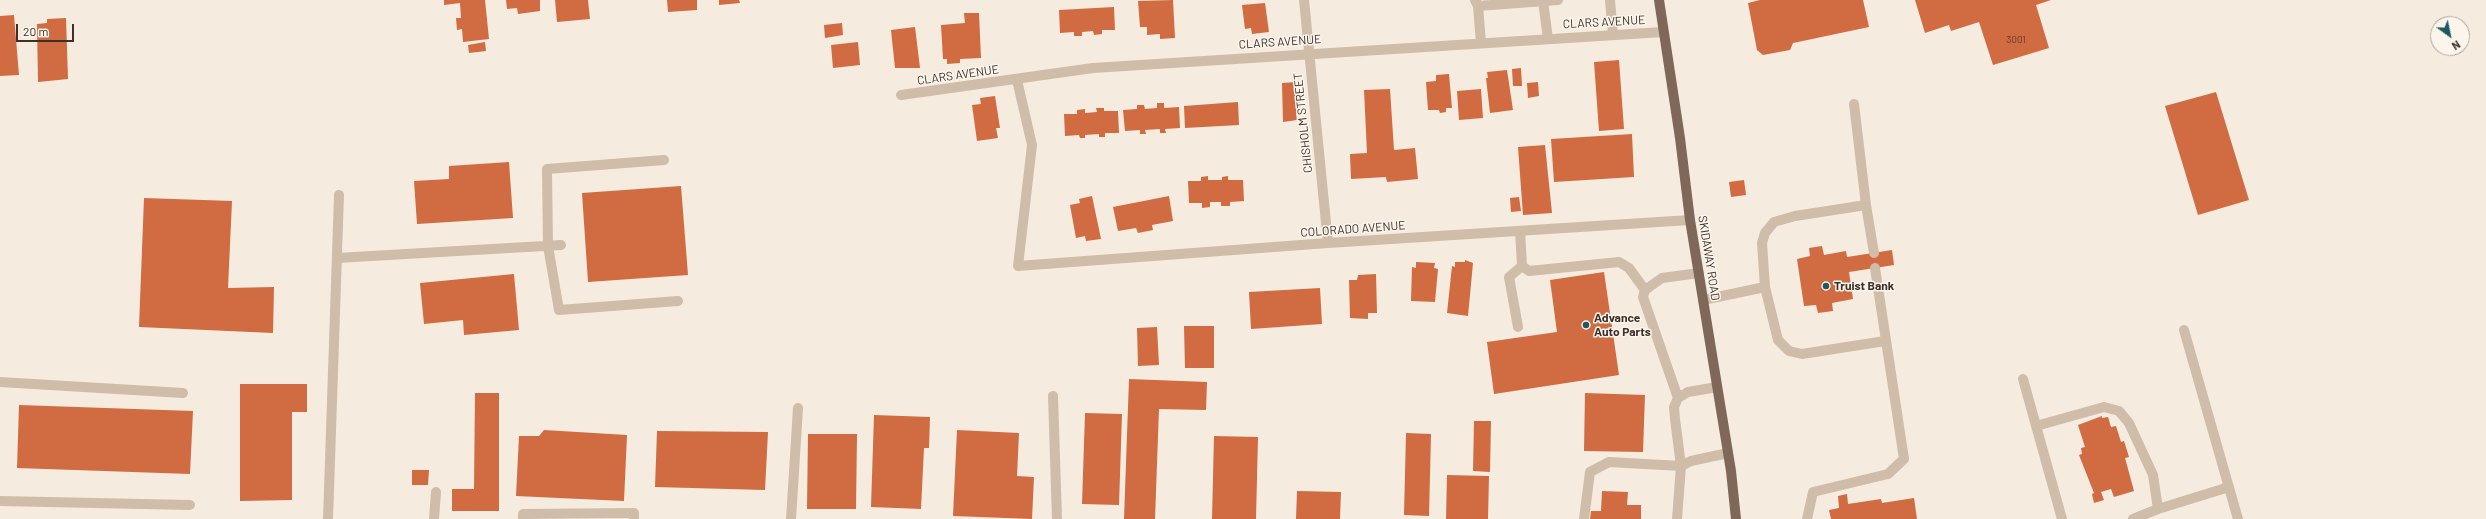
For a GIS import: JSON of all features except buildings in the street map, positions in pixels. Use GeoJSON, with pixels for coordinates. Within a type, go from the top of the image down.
{"type":"FeatureCollection","features":[{"type":"Feature","properties":{"kind":"main road","name":"SKIDAWAY ROAD"},"geometry":{"type":"LineString","coordinates":[[1659,0],[1680,138],[1698,273],[1728,453],[1736,519]]}},
{"type":"Feature","properties":{"kind":"street","name":"CHISHOLM STREET"},"geometry":{"type":"LineString","coordinates":[[1304,0],[1328,243]]}},
{"type":"Feature","properties":{"kind":"street"},"geometry":{"type":"LineString","coordinates":[[1481,43],[1476,3],[1558,0]]}},
{"type":"Feature","properties":{"kind":"street"},"geometry":{"type":"LineString","coordinates":[[1610,0],[1612,35]]}},
{"type":"Feature","properties":{"kind":"street"},"geometry":{"type":"LineString","coordinates":[[1543,1],[1548,38]]}},
{"type":"Feature","properties":{"kind":"street","name":"CLARS AVENUE"},"geometry":{"type":"LineString","coordinates":[[901,95],[1017,80],[1093,68],[1309,53],[1663,32]]}},
{"type":"Feature","properties":{"kind":"street","name":"COLORADO AVENUE"},"geometry":{"type":"LineString","coordinates":[[1017,80],[1032,145],[1018,266],[1328,243],[1690,220]]}},
{"type":"Feature","properties":{"kind":"street"},"geometry":{"type":"LineString","coordinates":[[1854,104],[1866,206],[1874,253]]}},
{"type":"Feature","properties":{"kind":"street"},"geometry":{"type":"LineString","coordinates":[[664,160],[547,169],[548,246],[559,310],[678,301]]}},
{"type":"Feature","properties":{"kind":"street"},"geometry":{"type":"LineString","coordinates":[[328,519],[339,195]]}},
{"type":"Feature","properties":{"kind":"street"},"geometry":{"type":"LineString","coordinates":[[1866,206],[1795,216],[1774,222],[1765,233],[1762,243],[1765,287],[1778,340],[1790,351],[1802,354],[1885,341]]}},
{"type":"Feature","properties":{"kind":"street"},"geometry":{"type":"LineString","coordinates":[[1520,231],[1522,266]]}},
{"type":"Feature","properties":{"kind":"street"},"geometry":{"type":"LineString","coordinates":[[337,258],[561,245]]}},
{"type":"Feature","properties":{"kind":"street"},"geometry":{"type":"LineString","coordinates":[[1522,266],[1529,271],[1619,262],[1629,268],[1645,290]]}},
{"type":"Feature","properties":{"kind":"street"},"geometry":{"type":"LineString","coordinates":[[1518,327],[1509,276],[1522,266]]}},
{"type":"Feature","properties":{"kind":"street"},"geometry":{"type":"LineString","coordinates":[[1807,519],[1813,492],[1888,474],[1904,459],[1875,268]]}},
{"type":"Feature","properties":{"kind":"street"},"geometry":{"type":"LineString","coordinates":[[1678,398],[1643,297],[1645,290],[1662,278],[1698,273]]}},
{"type":"Feature","properties":{"kind":"street"},"geometry":{"type":"LineString","coordinates":[[1703,300],[1765,287]]}},
{"type":"Feature","properties":{"kind":"street"},"geometry":{"type":"LineString","coordinates":[[2184,330],[2238,519]]}},
{"type":"Feature","properties":{"kind":"street"},"geometry":{"type":"LineString","coordinates":[[2023,379],[2062,519]]}},
{"type":"Feature","properties":{"kind":"street"},"geometry":{"type":"LineString","coordinates":[[0,382],[183,393]]}},
{"type":"Feature","properties":{"kind":"street"},"geometry":{"type":"LineString","coordinates":[[1677,519],[1681,466],[1674,419],[1674,407],[1678,398],[1688,392],[1717,387]]}},
{"type":"Feature","properties":{"kind":"street"},"geometry":{"type":"LineString","coordinates":[[1053,396],[1057,519]]}},
{"type":"Feature","properties":{"kind":"street"},"geometry":{"type":"LineString","coordinates":[[2036,426],[2104,407],[2119,411],[2129,423],[2153,475],[2158,509]]}},
{"type":"Feature","properties":{"kind":"street"},"geometry":{"type":"LineString","coordinates":[[791,519],[798,408]]}},
{"type":"Feature","properties":{"kind":"street"},"geometry":{"type":"LineString","coordinates":[[1584,519],[1590,472],[1609,462],[1681,466],[1728,453]]}},
{"type":"Feature","properties":{"kind":"street"},"geometry":{"type":"LineString","coordinates":[[2133,519],[2158,509],[2229,487]]}},
{"type":"Feature","properties":{"kind":"street"},"geometry":{"type":"LineString","coordinates":[[434,519],[436,492]]}},
{"type":"Feature","properties":{"kind":"street"},"geometry":{"type":"LineString","coordinates":[[0,501],[190,505]]}},
{"type":"Feature","properties":{"kind":"street"},"geometry":{"type":"LineString","coordinates":[[523,519],[523,514],[634,513],[634,519]]}},
{"type":"Feature","properties":{"kind":"place","name":"Truist Bank"},"geometry":{"type":"Point","coordinates":[1826,286]}},
{"type":"Feature","properties":{"kind":"place","name":"Advance Auto Parts"},"geometry":{"type":"Point","coordinates":[1586,325]}}]}
